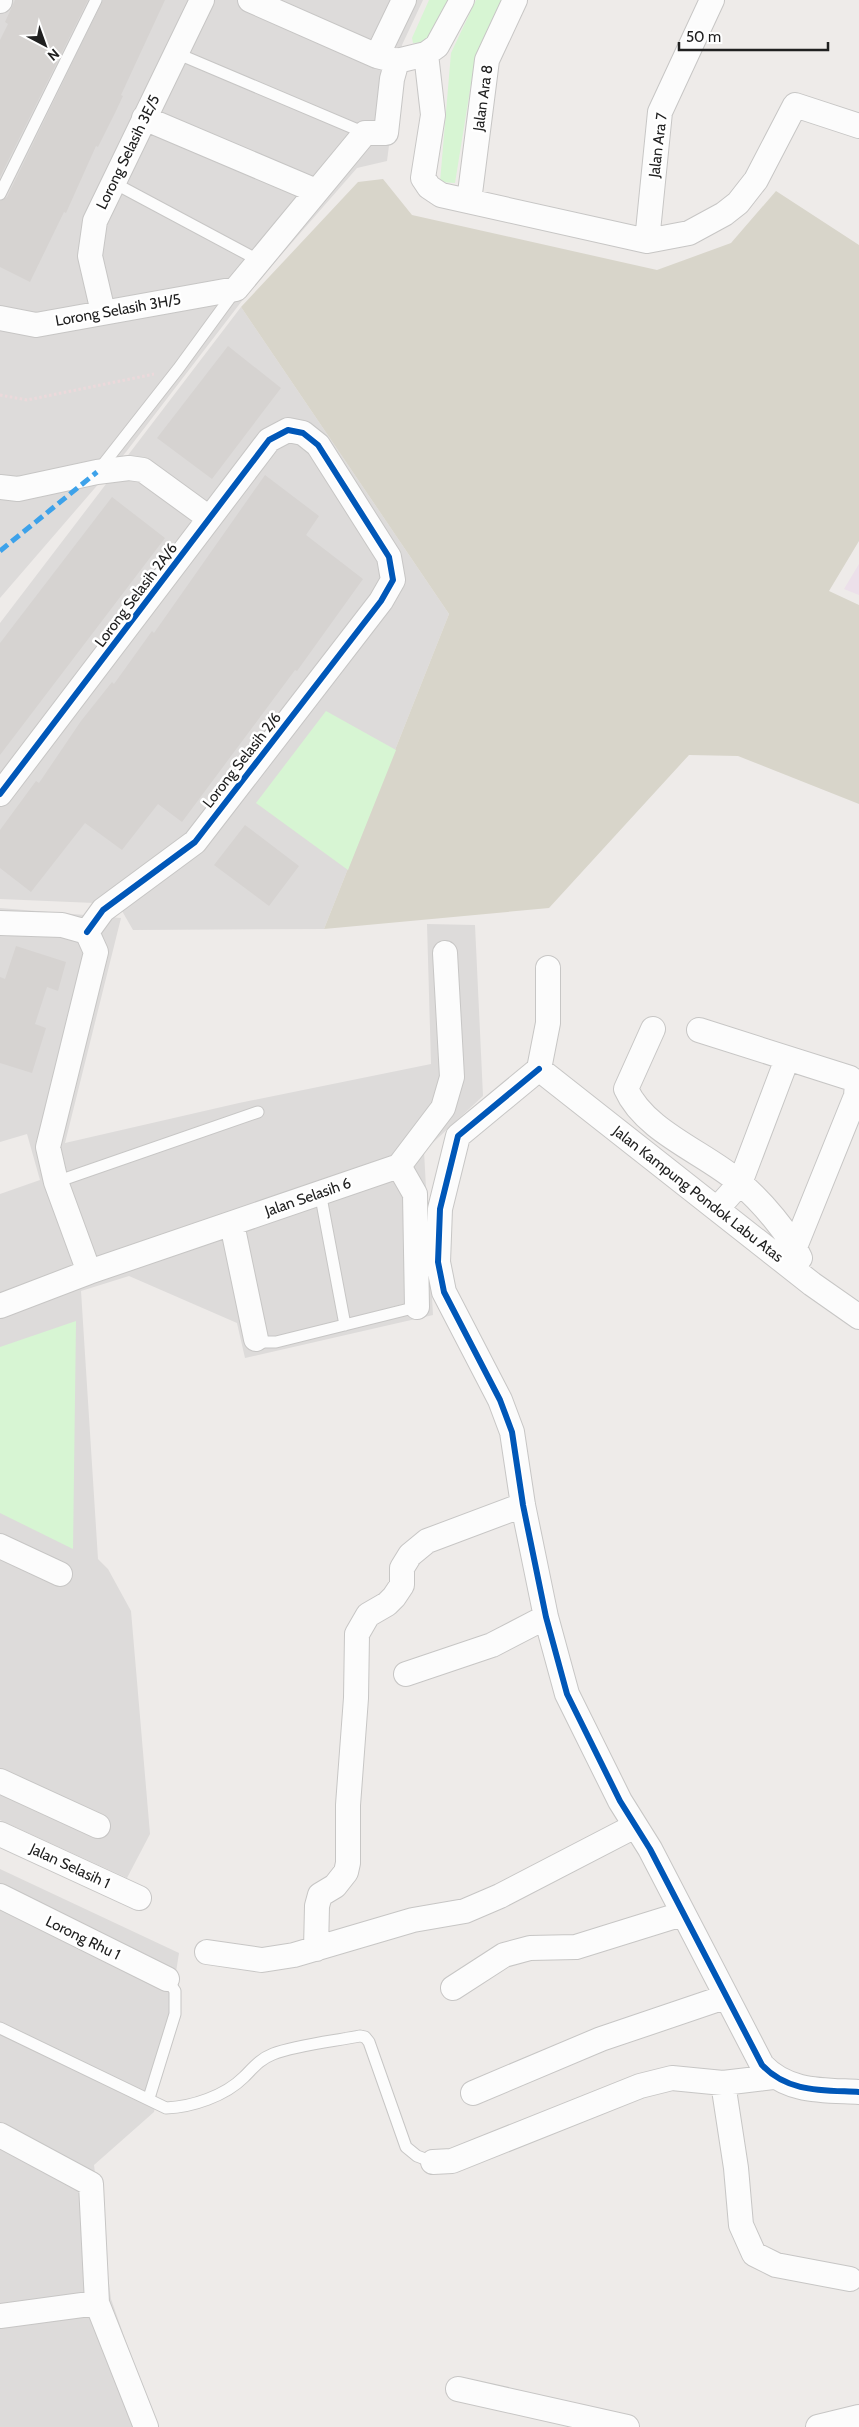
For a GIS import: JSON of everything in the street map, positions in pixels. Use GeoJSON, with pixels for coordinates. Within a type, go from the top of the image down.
{"type":"FeatureCollection","features":[{"type":"Feature","properties":{"kind":"street","name":"Lorong Selasih 3E/5"},"geometry":{"type":"LineString","coordinates":[[103,312],[90,256],[95,220],[202,0]]}},
{"type":"Feature","properties":{"kind":"street"},"geometry":{"type":"LineString","coordinates":[[250,0],[387,58],[426,54],[437,46],[462,0]]}},
{"type":"Feature","properties":{"kind":"street"},"geometry":{"type":"LineString","coordinates":[[236,289],[316,190],[375,133],[392,79],[387,58],[404,0]]}},
{"type":"Feature","properties":{"kind":"street","name":"Jalan Ara 8"},"geometry":{"type":"LineString","coordinates":[[469,201],[487,60],[515,0]]}},
{"type":"Feature","properties":{"kind":"street","name":"Jalan Ara 7"},"geometry":{"type":"LineString","coordinates":[[647,241],[660,112],[712,0]]}},
{"type":"Feature","properties":{"kind":"street"},"geometry":{"type":"LineString","coordinates":[[426,54],[433,115],[423,178],[429,187],[441,195],[647,241],[689,233],[738,204],[756,180],[796,105],[859,126]]}},
{"type":"Feature","properties":{"kind":"street"},"geometry":{"type":"LineString","coordinates":[[144,118],[316,190]]}},
{"type":"Feature","properties":{"kind":"street","name":"Lorong Selasih 3H/5"},"geometry":{"type":"LineString","coordinates":[[0,318],[36,325],[236,289]]}},
{"type":"Feature","properties":{"kind":"street","name":"Lorong Selasih 2A/6"},"geometry":{"type":"LineString","coordinates":[[0,794],[269,440],[288,430],[303,433],[318,445],[389,557],[393,580]]}},
{"type":"Feature","properties":{"kind":"street"},"geometry":{"type":"LineString","coordinates":[[0,487],[18,488],[97,472],[129,468],[143,470],[210,518]]}},
{"type":"Feature","properties":{"kind":"street","name":"Lorong Selasih 2/6"},"geometry":{"type":"LineString","coordinates":[[87,932],[103,910],[195,842],[381,601],[393,580]]}},
{"type":"Feature","properties":{"kind":"street"},"geometry":{"type":"LineString","coordinates":[[0,923],[62,925],[87,932],[96,952],[48,1147],[56,1182],[89,1272]]}},
{"type":"Feature","properties":{"kind":"street"},"geometry":{"type":"LineString","coordinates":[[417,1307],[415,1194],[399,1166],[429,1130],[443,1108],[452,1077],[445,953]]}},
{"type":"Feature","properties":{"kind":"street"},"geometry":{"type":"LineString","coordinates":[[548,968],[548,1023],[540,1069],[458,1136],[440,1209],[438,1262],[444,1292],[500,1400],[512,1432],[523,1505],[546,1617],[567,1694],[634,1826],[650,1849],[725,1997],[762,2065],[773,2077],[787,2084],[807,2089],[859,2092]]}},
{"type":"Feature","properties":{"kind":"street"},"geometry":{"type":"LineString","coordinates":[[653,1029],[626,1088],[632,1102],[646,1117],[740,1183],[795,1247],[812,1284]]}},
{"type":"Feature","properties":{"kind":"street"},"geometry":{"type":"LineString","coordinates":[[698,1030],[850,1078],[857,1083],[856,1096],[795,1247]]}},
{"type":"Feature","properties":{"kind":"street"},"geometry":{"type":"LineString","coordinates":[[717,1209],[740,1183],[787,1059]]}},
{"type":"Feature","properties":{"kind":"street","name":"Jalan Kampung Pondok Labu Atas"},"geometry":{"type":"LineString","coordinates":[[540,1069],[812,1284],[859,1317]]}},
{"type":"Feature","properties":{"kind":"street"},"geometry":{"type":"LineString","coordinates":[[429,1130],[442,1136],[458,1136]]}},
{"type":"Feature","properties":{"kind":"street","name":"Jalan Selasih 6"},"geometry":{"type":"LineString","coordinates":[[0,1306],[89,1272],[399,1166]]}},
{"type":"Feature","properties":{"kind":"street"},"geometry":{"type":"LineString","coordinates":[[232,1224],[256,1339]]}},
{"type":"Feature","properties":{"kind":"street"},"geometry":{"type":"LineString","coordinates":[[316,1949],[317,1906],[320,1895],[335,1886],[346,1872],[348,1863],[348,1805],[356,1698],[357,1634],[368,1614],[387,1604],[394,1597],[402,1585],[402,1568],[410,1555],[427,1541],[523,1505]]}},
{"type":"Feature","properties":{"kind":"street"},"geometry":{"type":"LineString","coordinates":[[0,1546],[60,1574]]}},
{"type":"Feature","properties":{"kind":"street"},"geometry":{"type":"LineString","coordinates":[[406,1674],[492,1645],[546,1617]]}},
{"type":"Feature","properties":{"kind":"street"},"geometry":{"type":"LineString","coordinates":[[0,1781],[98,1826]]}},
{"type":"Feature","properties":{"kind":"street"},"geometry":{"type":"LineString","coordinates":[[207,1952],[262,1960],[316,1949],[413,1920],[465,1911],[500,1896],[634,1826]]}},
{"type":"Feature","properties":{"kind":"street","name":"Jalan Selasih 1"},"geometry":{"type":"LineString","coordinates":[[0,1834],[139,1898]]}},
{"type":"Feature","properties":{"kind":"street","name":"Lorong Rhu 1"},"geometry":{"type":"LineString","coordinates":[[0,1896],[167,1979]]}},
{"type":"Feature","properties":{"kind":"street"},"geometry":{"type":"LineString","coordinates":[[453,1988],[504,1955],[530,1948],[576,1947],[682,1914]]}},
{"type":"Feature","properties":{"kind":"street"},"geometry":{"type":"LineString","coordinates":[[473,2093],[601,2039],[725,1997]]}},
{"type":"Feature","properties":{"kind":"street"},"geometry":{"type":"LineString","coordinates":[[433,2162],[452,2161],[640,2086],[672,2078],[723,2083],[773,2077]]}},
{"type":"Feature","properties":{"kind":"street"},"geometry":{"type":"LineString","coordinates":[[723,2083],[736,2168],[741,2224],[754,2254],[776,2265],[850,2279]]}},
{"type":"Feature","properties":{"kind":"street"},"geometry":{"type":"LineString","coordinates":[[0,2135],[91,2184],[97,2303],[146,2427]]}},
{"type":"Feature","properties":{"kind":"street"},"geometry":{"type":"LineString","coordinates":[[0,2316],[97,2303]]}},
{"type":"Feature","properties":{"kind":"street"},"geometry":{"type":"LineString","coordinates":[[458,2389],[627,2427]]}},
{"type":"Feature","properties":{"kind":"street"},"geometry":{"type":"LineString","coordinates":[[818,2427],[859,2417]]}},
{"type":"Feature","properties":{"kind":"lane"},"geometry":{"type":"LineString","coordinates":[[0,194],[96,0]]}},
{"type":"Feature","properties":{"kind":"lane"},"geometry":{"type":"LineString","coordinates":[[176,53],[375,133]]}},
{"type":"Feature","properties":{"kind":"lane"},"geometry":{"type":"LineString","coordinates":[[114,183],[260,261]]}},
{"type":"Feature","properties":{"kind":"lane"},"geometry":{"type":"LineString","coordinates":[[97,472],[178,369],[236,289]]}},
{"type":"Feature","properties":{"kind":"lane"},"geometry":{"type":"LineString","coordinates":[[56,1182],[258,1112]]}},
{"type":"Feature","properties":{"kind":"lane"},"geometry":{"type":"LineString","coordinates":[[320,1192],[345,1325]]}},
{"type":"Feature","properties":{"kind":"lane"},"geometry":{"type":"LineString","coordinates":[[256,1339],[264,1342],[276,1342],[417,1307]]}},
{"type":"Feature","properties":{"kind":"lane"},"geometry":{"type":"LineString","coordinates":[[148,2098],[174,2014],[175,1991],[167,1979]]}},
{"type":"Feature","properties":{"kind":"lane"},"geometry":{"type":"LineString","coordinates":[[0,2028],[166,2108],[179,2107],[218,2095],[243,2078],[256,2063],[273,2054],[360,2036],[365,2037],[369,2042],[406,2147],[417,2156],[433,2162]]}},
{"type":"Feature","properties":{"kind":"path"},"geometry":{"type":"LineString","coordinates":[[0,395],[27,400],[178,369]]}},
{"type":"Feature","properties":{"kind":"shaded area"},"geometry":{"type":"Polygon","coordinates":[[[0,0],[423,0],[402,45],[387,161],[357,168],[248,293],[126,452],[0,598],[0,0]]]}},
{"type":"Feature","properties":{"kind":"shaded area"},"geometry":{"type":"Polygon","coordinates":[[[383,179],[412,215],[657,270],[731,243],[776,191],[859,245],[859,541],[829,591],[859,605],[859,804],[738,756],[689,755],[549,908],[324,929],[449,614],[241,307],[358,182],[383,179]]]}},
{"type":"Feature","properties":{"kind":"shaded area"},"geometry":{"type":"Polygon","coordinates":[[[241,307],[449,614],[324,929],[133,930],[118,904],[0,899],[0,623],[241,307]]]}},
{"type":"Feature","properties":{"kind":"shaded area"},"geometry":{"type":"Polygon","coordinates":[[[859,564],[859,595],[844,589],[859,564]]]}},
{"type":"Feature","properties":{"kind":"shaded area"},"geometry":{"type":"Polygon","coordinates":[[[0,908],[121,918],[65,1143],[239,1103],[431,1064],[427,924],[475,925],[483,1096],[424,1151],[433,1315],[245,1358],[237,1323],[129,1276],[81,1291],[98,1559],[108,1569],[131,1611],[150,1834],[127,1878],[0,1820],[0,1194],[40,1180],[27,1134],[0,1142],[0,908]]]}},
{"type":"Feature","properties":{"kind":"shaded area"},"geometry":{"type":"Polygon","coordinates":[[[0,1869],[179,1953],[154,2112],[94,2165],[111,2299],[156,2427],[0,2427],[0,1869]]]}},
{"type":"Feature","properties":{"kind":"green space"},"geometry":{"type":"Polygon","coordinates":[[[429,0],[452,0],[428,42],[413,43],[412,38],[429,0]]]}},
{"type":"Feature","properties":{"kind":"green space"},"geometry":{"type":"Polygon","coordinates":[[[476,0],[502,0],[475,59],[455,183],[440,182],[451,53],[476,0]]]}},
{"type":"Feature","properties":{"kind":"green space"},"geometry":{"type":"Polygon","coordinates":[[[326,711],[396,750],[348,870],[256,803],[326,711]]]}},
{"type":"Feature","properties":{"kind":"green space"},"geometry":{"type":"Polygon","coordinates":[[[76,1321],[73,1549],[0,1513],[0,1347],[76,1321]]]}},
{"type":"Feature","properties":{"kind":"building"},"geometry":{"type":"Polygon","coordinates":[[[15,0],[88,0],[0,177],[0,40],[8,24],[5,22],[15,0]]]}},
{"type":"Feature","properties":{"kind":"building"},"geometry":{"type":"Polygon","coordinates":[[[103,0],[165,0],[121,95],[123,96],[115,113],[98,147],[96,146],[66,213],[64,212],[30,282],[0,267],[0,201],[7,197],[103,0]]]}},
{"type":"Feature","properties":{"kind":"building"},"geometry":{"type":"Polygon","coordinates":[[[228,346],[281,388],[212,479],[157,438],[228,346]]]}},
{"type":"Feature","properties":{"kind":"building"},"geometry":{"type":"Polygon","coordinates":[[[265,475],[319,516],[306,535],[363,579],[297,671],[295,670],[182,822],[158,804],[122,850],[85,823],[31,892],[0,868],[0,830],[36,781],[39,783],[81,721],[112,682],[114,684],[152,631],[154,633],[265,475]]]}},
{"type":"Feature","properties":{"kind":"building"},"geometry":{"type":"Polygon","coordinates":[[[112,497],[165,538],[0,755],[0,643],[112,497]]]}},
{"type":"Feature","properties":{"kind":"building"},"geometry":{"type":"Polygon","coordinates":[[[245,825],[299,866],[269,906],[214,865],[245,825]]]}},
{"type":"Feature","properties":{"kind":"building"},"geometry":{"type":"Polygon","coordinates":[[[16,946],[66,962],[58,991],[47,987],[35,1024],[46,1028],[32,1073],[0,1063],[0,977],[5,979],[16,946]]]}},
{"type":"Feature","properties":{"kind":"marked path"},"geometry":{"type":"LineString","coordinates":[[0,551],[97,472]]}},
{"type":"Feature","properties":{"kind":"cycle path"},"geometry":{"type":"LineString","coordinates":[[0,794],[269,440],[288,430],[303,433],[318,445],[389,557],[393,580],[381,601],[195,842],[103,910],[87,932]]}},
{"type":"Feature","properties":{"kind":"cycle path"},"geometry":{"type":"LineString","coordinates":[[539,1069],[458,1136],[440,1209],[438,1262],[444,1292],[500,1400],[512,1432],[523,1505],[546,1617],[567,1694],[620,1801],[650,1849],[762,2065],[783,2081],[795,2085],[820,2090],[859,2092]]}}]}
